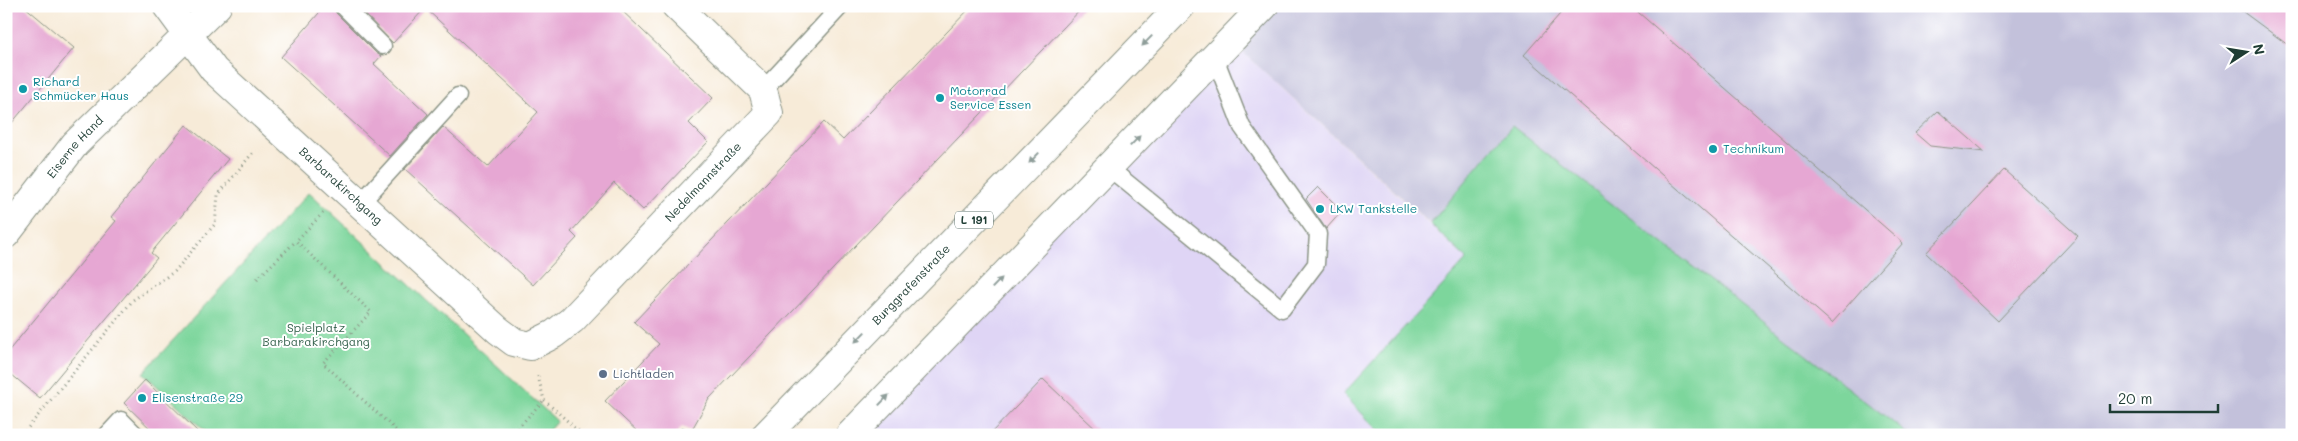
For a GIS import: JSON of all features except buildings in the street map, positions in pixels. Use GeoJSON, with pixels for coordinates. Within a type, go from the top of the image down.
{"type":"FeatureCollection","features":[{"type":"Feature","properties":{"kind":"street","name":"Barbarakirchgang"},"geometry":{"type":"LineString","coordinates":[[167,6],[214,70],[498,330],[514,342],[530,346]]}},
{"type":"Feature","properties":{"kind":"street","name":"Eiserne Hand"},"geometry":{"type":"LineString","coordinates":[[6,234],[75,144],[217,6]]}},
{"type":"Feature","properties":{"kind":"street"},"geometry":{"type":"LineString","coordinates":[[676,6],[763,90]]}},
{"type":"Feature","properties":{"kind":"street","name":"Burggrafenstraße"},"geometry":{"type":"LineString","coordinates":[[766,435],[1181,6]]}},
{"type":"Feature","properties":{"kind":"street"},"geometry":{"type":"LineString","coordinates":[[850,435],[1216,58],[1264,6]]}},
{"type":"Feature","properties":{"kind":"street","name":"Nedelmannstraße"},"geometry":{"type":"LineString","coordinates":[[530,346],[554,334],[572,320],[769,113],[763,90]]}},
{"type":"Feature","properties":{"kind":"lane"},"geometry":{"type":"LineString","coordinates":[[343,6],[383,46]]}},
{"type":"Feature","properties":{"kind":"lane"},"geometry":{"type":"LineString","coordinates":[[763,90],[841,6]]}},
{"type":"Feature","properties":{"kind":"lane"},"geometry":{"type":"LineString","coordinates":[[1109,168],[1282,309],[1316,264],[1318,234],[1242,127],[1216,58]]}},
{"type":"Feature","properties":{"kind":"lane"},"geometry":{"type":"LineString","coordinates":[[352,197],[458,96]]}},
{"type":"Feature","properties":{"kind":"lane"},"geometry":{"type":"LineString","coordinates":[[107,435],[121,420],[136,435]]}},
{"type":"Feature","properties":{"kind":"path"},"geometry":{"type":"LineString","coordinates":[[22,435],[133,300],[175,271],[215,224],[218,194],[274,126]]}},
{"type":"Feature","properties":{"kind":"path"},"geometry":{"type":"LineString","coordinates":[[256,279],[296,241],[352,197]]}},
{"type":"Feature","properties":{"kind":"path"},"geometry":{"type":"LineString","coordinates":[[296,241],[371,312],[324,363],[402,435]]}},
{"type":"Feature","properties":{"kind":"path"},"geometry":{"type":"LineString","coordinates":[[530,346],[544,400],[583,435]]}},
{"type":"Feature","properties":{"kind":"path"},"geometry":{"type":"LineString","coordinates":[[511,435],[544,400]]}},
{"type":"Feature","properties":{"kind":"shaded area"},"geometry":{"type":"Polygon","coordinates":[[[1266,6],[2292,6],[2292,435],[1909,435],[1512,126],[1430,224],[1232,42],[1266,6]]]}},
{"type":"Feature","properties":{"kind":"shaded area"},"geometry":{"type":"Polygon","coordinates":[[[1232,42],[1467,259],[1344,394],[1383,435],[861,435],[1232,42]]]}},
{"type":"Feature","properties":{"kind":"green space"},"geometry":{"type":"Polygon","coordinates":[[[1512,126],[1909,435],[1383,435],[1343,394],[1467,259],[1430,224],[1512,126]]]}},
{"type":"Feature","properties":{"kind":"green space","name":"Spielplatz Barbarakirchgang"},"geometry":{"type":"Polygon","coordinates":[[[309,192],[557,421],[545,435],[209,435],[143,373],[309,192]]]}},
{"type":"Feature","properties":{"kind":"place","name":"Richard Schmücker Haus"},"geometry":{"type":"Point","coordinates":[23,89]}},
{"type":"Feature","properties":{"kind":"place","name":"Motorrad Service Essen"},"geometry":{"type":"Point","coordinates":[940,98]}},
{"type":"Feature","properties":{"kind":"place","name":"Technikum"},"geometry":{"type":"Point","coordinates":[1713,149]}},
{"type":"Feature","properties":{"kind":"place","name":"LKW Tankstelle"},"geometry":{"type":"Point","coordinates":[1320,209]}},
{"type":"Feature","properties":{"kind":"place","name":"Lichtladen"},"geometry":{"type":"Point","coordinates":[603,374]}},
{"type":"Feature","properties":{"kind":"place","name":"Elisenstraße 29"},"geometry":{"type":"Point","coordinates":[142,398]}}]}
